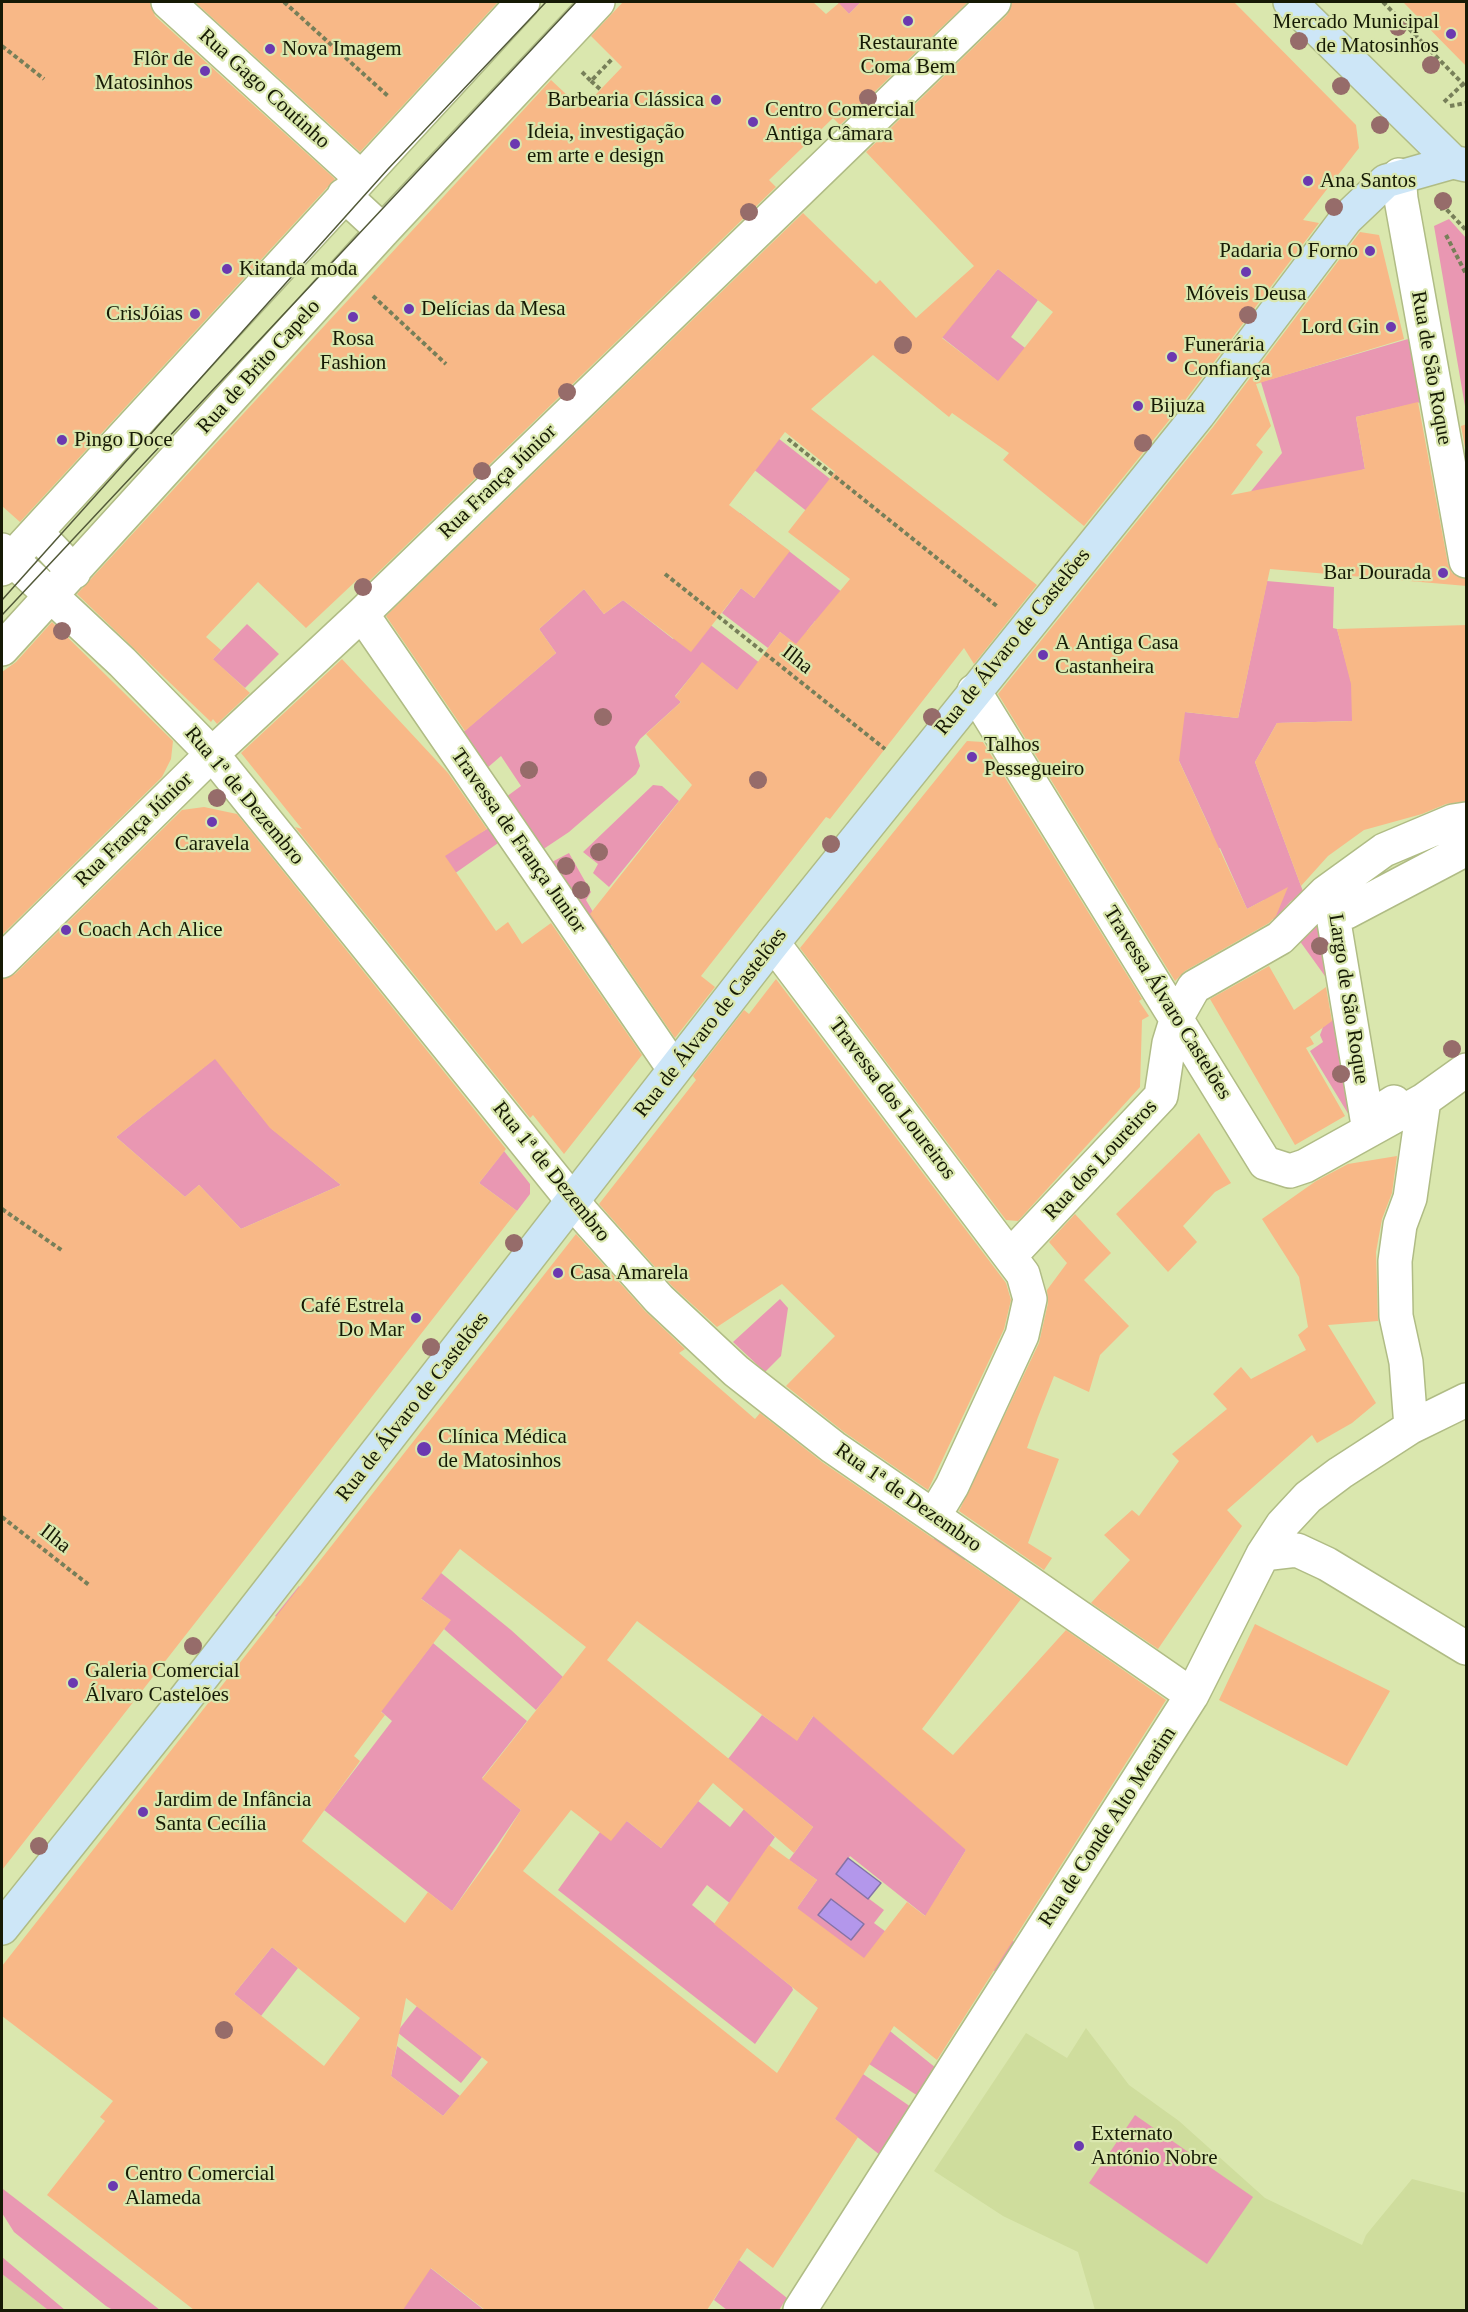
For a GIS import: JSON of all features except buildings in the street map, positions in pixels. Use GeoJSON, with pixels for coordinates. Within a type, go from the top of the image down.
{"type":"FeatureCollection","features":[{"type":"Feature","properties":{"kind":"street","name":"Rua Gago Coutinho"},"geometry":{"type":"LineString","coordinates":[[168,2],[361,177]]}},
{"type":"Feature","properties":{"kind":"street"},"geometry":{"type":"LineString","coordinates":[[4,564],[524,2]]}},
{"type":"Feature","properties":{"kind":"street","name":"Rua de Brito Capelo"},"geometry":{"type":"LineString","coordinates":[[2,649],[416,195],[598,2]]}},
{"type":"Feature","properties":{"kind":"street","name":"Rua França Júnior"},"geometry":{"type":"LineString","coordinates":[[2,961],[212,754],[362,614],[994,2]]}},
{"type":"Feature","properties":{"kind":"street"},"geometry":{"type":"LineString","coordinates":[[1290,2],[1460,163]]}},
{"type":"Feature","properties":{"kind":"street","name":"Rua de Álvaro de Castelões"},"geometry":{"type":"LineString","coordinates":[[2,1928],[142,1754],[574,1202],[674,1068],[1197,415],[1346,219],[1378,186],[1400,175],[1460,163]]}},
{"type":"Feature","properties":{"kind":"street","name":"Rua de São Roque"},"geometry":{"type":"LineString","coordinates":[[1400,175],[1401,200],[1467,561]]}},
{"type":"Feature","properties":{"kind":"street"},"geometry":{"type":"LineString","coordinates":[[361,177],[416,195]]}},
{"type":"Feature","properties":{"kind":"street"},"geometry":{"type":"LineString","coordinates":[[361,177],[383,231]]}},
{"type":"Feature","properties":{"kind":"street"},"geometry":{"type":"LineString","coordinates":[[36,532],[74,572]]}},
{"type":"Feature","properties":{"kind":"street","name":"Rua 1ª de Dezembro"},"geometry":{"type":"LineString","coordinates":[[4,564],[212,754],[574,1202],[659,1299],[736,1371],[833,1447],[1192,1695]]}},
{"type":"Feature","properties":{"kind":"street","name":"Travessa de França Junior"},"geometry":{"type":"LineString","coordinates":[[362,614],[674,1068]]}},
{"type":"Feature","properties":{"kind":"street","name":"Travessa Álvaro Castelões"},"geometry":{"type":"LineString","coordinates":[[974,691],[1265,1163],[1290,1171],[1305,1166],[1424,1100],[1467,1070]]}},
{"type":"Feature","properties":{"kind":"street","name":"Rua dos Loureiros"},"geometry":{"type":"LineString","coordinates":[[1011,1255],[1161,1096],[1169,1043],[1177,1017],[1194,987],[1280,938],[1326,892],[1384,850],[1453,821],[1467,819]]}},
{"type":"Feature","properties":{"kind":"street","name":"Largo de São Roque"},"geometry":{"type":"LineString","coordinates":[[1467,838],[1455,840],[1457,854],[1347,912],[1344,898],[1331,904],[1367,1119],[1467,1058]]}},
{"type":"Feature","properties":{"kind":"street","name":"Travessa dos Loureiros"},"geometry":{"type":"LineString","coordinates":[[773,943],[1011,1255]]}},
{"type":"Feature","properties":{"kind":"street"},"geometry":{"type":"LineString","coordinates":[[1412,1427],[1406,1362],[1396,1316],[1395,1261],[1400,1225],[1410,1198],[1424,1100]]}},
{"type":"Feature","properties":{"kind":"street"},"geometry":{"type":"LineString","coordinates":[[934,1516],[952,1486],[1023,1335],[1030,1299],[1023,1274],[1011,1255]]}},
{"type":"Feature","properties":{"kind":"street","name":"Rua de Conde Alto Mearim"},"geometry":{"type":"LineString","coordinates":[[800,2310],[1192,1695],[1263,1554],[1282,1525],[1308,1497],[1412,1427],[1467,1400]]}},
{"type":"Feature","properties":{"kind":"street"},"geometry":{"type":"LineString","coordinates":[[1263,1554],[1297,1550],[1327,1564],[1467,1648]]}},
{"type":"Feature","properties":{"kind":"path"},"geometry":{"type":"LineString","coordinates":[[284,2],[414,120]]}},
{"type":"Feature","properties":{"kind":"path"},"geometry":{"type":"LineString","coordinates":[[1383,2],[1465,85],[1436,109]]}},
{"type":"Feature","properties":{"kind":"path"},"geometry":{"type":"LineString","coordinates":[[2,46],[44,79]]}},
{"type":"Feature","properties":{"kind":"path"},"geometry":{"type":"LineString","coordinates":[[591,81],[613,58]]}},
{"type":"Feature","properties":{"kind":"path"},"geometry":{"type":"LineString","coordinates":[[584,74],[601,90]]}},
{"type":"Feature","properties":{"kind":"path"},"geometry":{"type":"LineString","coordinates":[[1445,208],[1467,230]]}},
{"type":"Feature","properties":{"kind":"path"},"geometry":{"type":"LineString","coordinates":[[1444,232],[1467,274]]}},
{"type":"Feature","properties":{"kind":"path"},"geometry":{"type":"LineString","coordinates":[[346,271],[446,364]]}},
{"type":"Feature","properties":{"kind":"path"},"geometry":{"type":"LineString","coordinates":[[788,439],[1024,629]]}},
{"type":"Feature","properties":{"kind":"path","name":"Ilha"},"geometry":{"type":"LineString","coordinates":[[665,574],[911,770]]}},
{"type":"Feature","properties":{"kind":"path"},"geometry":{"type":"LineString","coordinates":[[2,1209],[63,1251]]}},
{"type":"Feature","properties":{"kind":"path","name":"Ilha"},"geometry":{"type":"LineString","coordinates":[[2,1516],[89,1585]]}},
{"type":"Feature","properties":{"kind":"shaded area"},"geometry":{"type":"Polygon","coordinates":[[[837,2],[861,2],[849,14],[837,2]]]}},
{"type":"Feature","properties":{"kind":"shaded area"},"geometry":{"type":"Polygon","coordinates":[[[1449,219],[1466,238],[1466,412],[1434,226],[1449,219]]]}},
{"type":"Feature","properties":{"kind":"shaded area"},"geometry":{"type":"Polygon","coordinates":[[[998,269],[1038,300],[1011,337],[1056,372],[1029,406],[929,327],[970,303],[998,269]]]}},
{"type":"Feature","properties":{"kind":"shaded area"},"geometry":{"type":"Polygon","coordinates":[[[1415,337],[1426,401],[1356,417],[1365,469],[1239,506],[1282,453],[1261,382],[1415,337]]]}},
{"type":"Feature","properties":{"kind":"shaded area"},"geometry":{"type":"Polygon","coordinates":[[[778,438],[857,500],[832,531],[748,465],[778,438]]]}},
{"type":"Feature","properties":{"kind":"shaded area"},"geometry":{"type":"Polygon","coordinates":[[[740,513],[852,600],[849,647],[815,621],[807,631],[813,636],[803,650],[780,632],[768,648],[722,613],[741,588],[754,598],[766,582],[714,540],[740,513]]]}},
{"type":"Feature","properties":{"kind":"shaded area"},"geometry":{"type":"Polygon","coordinates":[[[1267,581],[1334,587],[1333,628],[1337,629],[1358,707],[1352,721],[1277,723],[1255,762],[1304,894],[1291,901],[1274,920],[1264,900],[1247,909],[1220,848],[1202,855],[1161,843],[1211,830],[1168,737],[1185,712],[1238,718],[1267,581]]]}},
{"type":"Feature","properties":{"kind":"shaded area"},"geometry":{"type":"Polygon","coordinates":[[[584,589],[604,614],[623,600],[673,639],[695,613],[765,667],[761,709],[702,663],[675,696],[681,702],[640,739],[635,747],[640,766],[636,774],[569,832],[542,850],[506,797],[521,786],[501,756],[486,769],[462,733],[556,653],[539,629],[584,589]]]}},
{"type":"Feature","properties":{"kind":"shaded area"},"geometry":{"type":"Polygon","coordinates":[[[247,624],[279,654],[245,688],[219,665],[197,688],[213,659],[247,624]]]}},
{"type":"Feature","properties":{"kind":"shaded area"},"geometry":{"type":"Polygon","coordinates":[[[653,785],[662,786],[679,801],[609,887],[593,873],[598,864],[583,852],[653,785]]]}},
{"type":"Feature","properties":{"kind":"shaded area"},"geometry":{"type":"Polygon","coordinates":[[[490,827],[501,841],[454,874],[431,842],[482,832],[490,827]]]}},
{"type":"Feature","properties":{"kind":"shaded area"},"geometry":{"type":"Polygon","coordinates":[[[569,853],[591,892],[586,900],[612,944],[608,948],[550,863],[569,853]]]}},
{"type":"Feature","properties":{"kind":"shaded area"},"geometry":{"type":"Polygon","coordinates":[[[1331,904],[1367,1119],[1355,1125],[1310,1051],[1323,1042],[1320,1035],[1323,1027],[1348,1008],[1299,940],[1331,904]]]}},
{"type":"Feature","properties":{"kind":"shaded area"},"geometry":{"type":"Polygon","coordinates":[[[248,1032],[242,1093],[272,1129],[341,1185],[241,1229],[199,1185],[185,1197],[116,1137],[248,1032]]]}},
{"type":"Feature","properties":{"kind":"shaded area"},"geometry":{"type":"Polygon","coordinates":[[[504,1151],[530,1184],[530,1194],[517,1211],[479,1183],[504,1151]]]}},
{"type":"Feature","properties":{"kind":"shaded area"},"geometry":{"type":"Polygon","coordinates":[[[780,1299],[788,1308],[781,1356],[765,1372],[733,1342],[780,1299]]]}},
{"type":"Feature","properties":{"kind":"shaded area"},"geometry":{"type":"Polygon","coordinates":[[[935,1537],[966,1558],[924,1629],[887,1662],[966,1850],[939,1894],[1016,1943],[997,1973],[850,1856],[836,1874],[884,1910],[874,1923],[897,1940],[870,2015],[936,2068],[918,2096],[869,2064],[797,1908],[817,1880],[789,1860],[813,1827],[728,1759],[762,1715],[797,1740],[935,1537]]]}},
{"type":"Feature","properties":{"kind":"shaded area"},"geometry":{"type":"Polygon","coordinates":[[[435,1568],[511,1630],[563,1677],[536,1710],[444,1629],[450,1620],[408,1589],[435,1568]]]}},
{"type":"Feature","properties":{"kind":"shaded area"},"geometry":{"type":"Polygon","coordinates":[[[299,1586],[411,1672],[433,1643],[527,1721],[482,1778],[521,1810],[452,1911],[324,1810],[392,1721],[361,1694],[365,1688],[275,1616],[299,1586]]]}},
{"type":"Feature","properties":{"kind":"shaded area"},"geometry":{"type":"Polygon","coordinates":[[[698,1801],[730,1827],[744,1809],[775,1837],[751,1873],[801,1960],[707,1885],[692,1905],[792,1987],[793,1990],[755,2044],[558,1890],[600,1832],[627,1821],[661,1848],[698,1801]]]}},
{"type":"Feature","properties":{"kind":"shaded area"},"geometry":{"type":"Polygon","coordinates":[[[848,1858],[881,1883],[868,1899],[836,1874],[848,1858]]]}},
{"type":"Feature","properties":{"kind":"shaded area"},"geometry":{"type":"Polygon","coordinates":[[[831,1899],[864,1924],[851,1940],[818,1915],[831,1899]]]}},
{"type":"Feature","properties":{"kind":"shaded area"},"geometry":{"type":"Polygon","coordinates":[[[272,1947],[298,1968],[261,2016],[234,1994],[272,1947]]]}},
{"type":"Feature","properties":{"kind":"shaded area"},"geometry":{"type":"Polygon","coordinates":[[[417,2006],[482,2057],[461,2083],[397,2032],[417,2006]]]}},
{"type":"Feature","properties":{"kind":"shaded area","name":"Externato António Nobre"},"geometry":{"type":"Polygon","coordinates":[[[1086,2028],[1129,2085],[1179,2121],[1265,2198],[1362,2245],[1366,2235],[1412,2179],[1466,2193],[1466,2310],[1095,2310],[1078,2252],[1003,2216],[934,2171],[1026,2033],[1067,2058],[1086,2028]]]}},
{"type":"Feature","properties":{"kind":"shaded area"},"geometry":{"type":"Polygon","coordinates":[[[397,2046],[460,2096],[443,2116],[391,2076],[397,2046]]]}},
{"type":"Feature","properties":{"kind":"shaded area"},"geometry":{"type":"Polygon","coordinates":[[[863,2074],[911,2107],[880,2155],[791,2084],[863,2074]]]}},
{"type":"Feature","properties":{"kind":"shaded area"},"geometry":{"type":"Polygon","coordinates":[[[1135,2115],[1253,2197],[1207,2264],[1089,2183],[1135,2115]]]}},
{"type":"Feature","properties":{"kind":"shaded area"},"geometry":{"type":"Polygon","coordinates":[[[3,2189],[160,2310],[113,2310],[106,2306],[14,2232],[2,2213],[3,2189]]]}},
{"type":"Feature","properties":{"kind":"shaded area"},"geometry":{"type":"Polygon","coordinates":[[[414,2255],[484,2310],[345,2310],[336,2303],[414,2255]]]}},
{"type":"Feature","properties":{"kind":"shaded area"},"geometry":{"type":"Polygon","coordinates":[[[2,2257],[65,2310],[48,2310],[2,2274],[2,2257]]]}},
{"type":"Feature","properties":{"kind":"shaded area"},"geometry":{"type":"Polygon","coordinates":[[[739,2260],[787,2298],[779,2310],[727,2310],[714,2300],[739,2260]]]}},
{"type":"Feature","properties":{"kind":"shaded area"},"geometry":{"type":"Polygon","coordinates":[[[2,2274],[48,2310],[2,2310],[2,2274]]]}},
{"type":"Feature","properties":{"kind":"tram line"},"geometry":{"type":"LineString","coordinates":[[2,600],[388,169],[546,2]]}},
{"type":"Feature","properties":{"kind":"tram line"},"geometry":{"type":"LineString","coordinates":[[2,615],[576,2]]}},
{"type":"Feature","properties":{"kind":"place","name":"Restaurante Coma Bem"},"geometry":{"type":"Point","coordinates":[908,21]}},
{"type":"Feature","properties":{"kind":"place","name":"Mercado Municipal de Matosinhos"},"geometry":{"type":"Point","coordinates":[1451,34]}},
{"type":"Feature","properties":{"kind":"place","name":"Nova Imagem"},"geometry":{"type":"Point","coordinates":[270,49]}},
{"type":"Feature","properties":{"kind":"place","name":"Flôr de Matosinhos"},"geometry":{"type":"Point","coordinates":[205,71]}},
{"type":"Feature","properties":{"kind":"place","name":"Barbearia Clássica"},"geometry":{"type":"Point","coordinates":[716,100]}},
{"type":"Feature","properties":{"kind":"place","name":"Centro Comercial Antiga Câmara"},"geometry":{"type":"Point","coordinates":[753,122]}},
{"type":"Feature","properties":{"kind":"place","name":"Ideia, investigação em arte e design"},"geometry":{"type":"Point","coordinates":[515,144]}},
{"type":"Feature","properties":{"kind":"place","name":"Ana Santos"},"geometry":{"type":"Point","coordinates":[1308,181]}},
{"type":"Feature","properties":{"kind":"place","name":"Padaria O Forno"},"geometry":{"type":"Point","coordinates":[1370,251]}},
{"type":"Feature","properties":{"kind":"place","name":"Kitanda moda"},"geometry":{"type":"Point","coordinates":[227,269]}},
{"type":"Feature","properties":{"kind":"place","name":"Móveis Deusa"},"geometry":{"type":"Point","coordinates":[1246,272]}},
{"type":"Feature","properties":{"kind":"place","name":"Delícias da Mesa"},"geometry":{"type":"Point","coordinates":[409,309]}},
{"type":"Feature","properties":{"kind":"place","name":"CrisJóias"},"geometry":{"type":"Point","coordinates":[195,314]}},
{"type":"Feature","properties":{"kind":"place","name":"Rosa Fashion"},"geometry":{"type":"Point","coordinates":[353,317]}},
{"type":"Feature","properties":{"kind":"place","name":"Lord Gin"},"geometry":{"type":"Point","coordinates":[1391,327]}},
{"type":"Feature","properties":{"kind":"place","name":"Funerária Confiança"},"geometry":{"type":"Point","coordinates":[1172,357]}},
{"type":"Feature","properties":{"kind":"place","name":"Bijuza"},"geometry":{"type":"Point","coordinates":[1138,406]}},
{"type":"Feature","properties":{"kind":"place","name":"Pingo Doce"},"geometry":{"type":"Point","coordinates":[62,440]}},
{"type":"Feature","properties":{"kind":"place","name":"Bar Dourada"},"geometry":{"type":"Point","coordinates":[1443,573]}},
{"type":"Feature","properties":{"kind":"place","name":"A Antiga Casa Castanheira"},"geometry":{"type":"Point","coordinates":[1043,655]}},
{"type":"Feature","properties":{"kind":"place","name":"Talhos Pessegueiro"},"geometry":{"type":"Point","coordinates":[972,757]}},
{"type":"Feature","properties":{"kind":"place","name":"Caravela"},"geometry":{"type":"Point","coordinates":[212,822]}},
{"type":"Feature","properties":{"kind":"place","name":"Coach Ach Alice"},"geometry":{"type":"Point","coordinates":[66,930]}},
{"type":"Feature","properties":{"kind":"place","name":"Casa Amarela"},"geometry":{"type":"Point","coordinates":[558,1273]}},
{"type":"Feature","properties":{"kind":"place","name":"Café Estrela Do Mar"},"geometry":{"type":"Point","coordinates":[416,1318]}},
{"type":"Feature","properties":{"kind":"place","name":"Clínica Médica de Matosinhos"},"geometry":{"type":"Point","coordinates":[424,1449]}},
{"type":"Feature","properties":{"kind":"place","name":"Galeria Comercial Álvaro Castelões"},"geometry":{"type":"Point","coordinates":[73,1683]}},
{"type":"Feature","properties":{"kind":"place","name":"Jardim de Infância Santa Cecília"},"geometry":{"type":"Point","coordinates":[143,1812]}},
{"type":"Feature","properties":{"kind":"place","name":"Externato António Nobre"},"geometry":{"type":"Point","coordinates":[1079,2146]}},
{"type":"Feature","properties":{"kind":"place","name":"Centro Comercial Alameda"},"geometry":{"type":"Point","coordinates":[113,2186]}}]}
